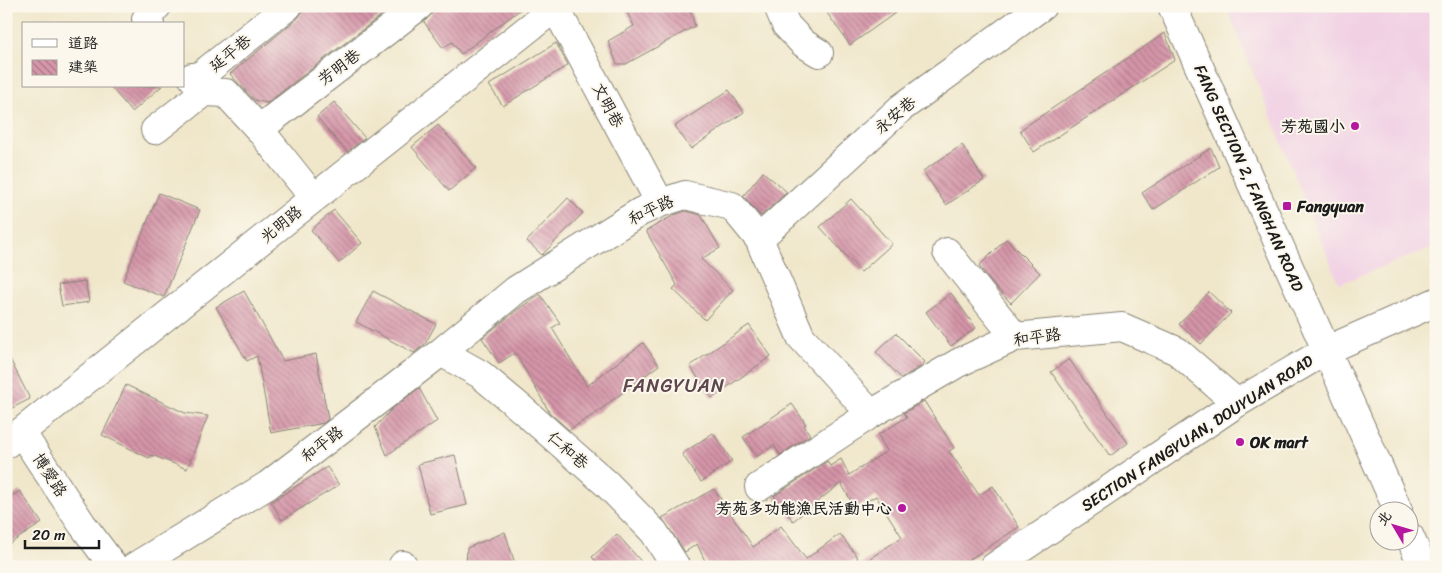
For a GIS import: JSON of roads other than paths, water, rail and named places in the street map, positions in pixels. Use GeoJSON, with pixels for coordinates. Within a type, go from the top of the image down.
{"type":"FeatureCollection","features":[{"type":"Feature","properties":{"kind":"street"},"geometry":{"type":"LineString","coordinates":[[148,22],[146,19],[157,6]]}},
{"type":"Feature","properties":{"kind":"street","name":"延平巷"},"geometry":{"type":"LineString","coordinates":[[156,130],[194,80],[288,6]]}},
{"type":"Feature","properties":{"kind":"street","name":"芳明巷"},"geometry":{"type":"LineString","coordinates":[[259,129],[419,6]]}},
{"type":"Feature","properties":{"kind":"street"},"geometry":{"type":"LineString","coordinates":[[778,6],[786,25],[802,43],[819,52]]}},
{"type":"Feature","properties":{"kind":"street","name":"永安巷"},"geometry":{"type":"LineString","coordinates":[[759,239],[900,108],[1042,6]]}},
{"type":"Feature","properties":{"kind":"street","name":"FANG SECTION 2, FANGHAN ROAD"},"geometry":{"type":"LineString","coordinates":[[1172,6],[1394,500]]}},
{"type":"Feature","properties":{"kind":"street","name":"光明路"},"geometry":{"type":"LineString","coordinates":[[14,438],[556,7]]}},
{"type":"Feature","properties":{"kind":"street","name":"文明巷"},"geometry":{"type":"LineString","coordinates":[[556,7],[660,203]]}},
{"type":"Feature","properties":{"kind":"street"},"geometry":{"type":"LineString","coordinates":[[194,80],[226,93],[259,129],[314,198]]}},
{"type":"Feature","properties":{"kind":"street","name":"和平路"},"geometry":{"type":"LineString","coordinates":[[134,567],[268,485],[441,352],[516,290],[640,212],[685,195],[732,206],[759,239],[801,338],[871,414],[958,363],[1015,337],[1122,327],[1177,351],[1237,403]]}},
{"type":"Feature","properties":{"kind":"street"},"geometry":{"type":"LineString","coordinates":[[947,252],[1015,337]]}},
{"type":"Feature","properties":{"kind":"street","name":"SECTION FANGYUAN, DOUYUAN ROAD"},"geometry":{"type":"LineString","coordinates":[[994,567],[1237,403],[1327,350],[1436,302]]}},
{"type":"Feature","properties":{"kind":"street","name":"仁和巷"},"geometry":{"type":"LineString","coordinates":[[441,352],[480,374],[607,484],[654,532],[676,567]]}},
{"type":"Feature","properties":{"kind":"street"},"geometry":{"type":"LineString","coordinates":[[758,488],[871,414]]}},
{"type":"Feature","properties":{"kind":"street","name":"博愛路"},"geometry":{"type":"LineString","coordinates":[[14,438],[82,524],[101,562]]}},
{"type":"Feature","properties":{"kind":"street"},"geometry":{"type":"LineString","coordinates":[[1416,550],[1423,567]]}},
{"type":"Feature","properties":{"kind":"place","name":"芳苑國小"},"geometry":{"type":"Point","coordinates":[1355,126]}},
{"type":"Feature","properties":{"kind":"place","name":"Fangyuan"},"geometry":{"type":"Point","coordinates":[1287,206]}},
{"type":"Feature","properties":{"kind":"place","name":"OK mart"},"geometry":{"type":"Point","coordinates":[1240,442]}},
{"type":"Feature","properties":{"kind":"place","name":"芳苑多功能漁民活動中心"},"geometry":{"type":"Point","coordinates":[902,508]}},
{"type":"Feature","properties":{"kind":"district","name":"FANGYUAN"},"geometry":{"type":"Point","coordinates":[674,385]}}]}
